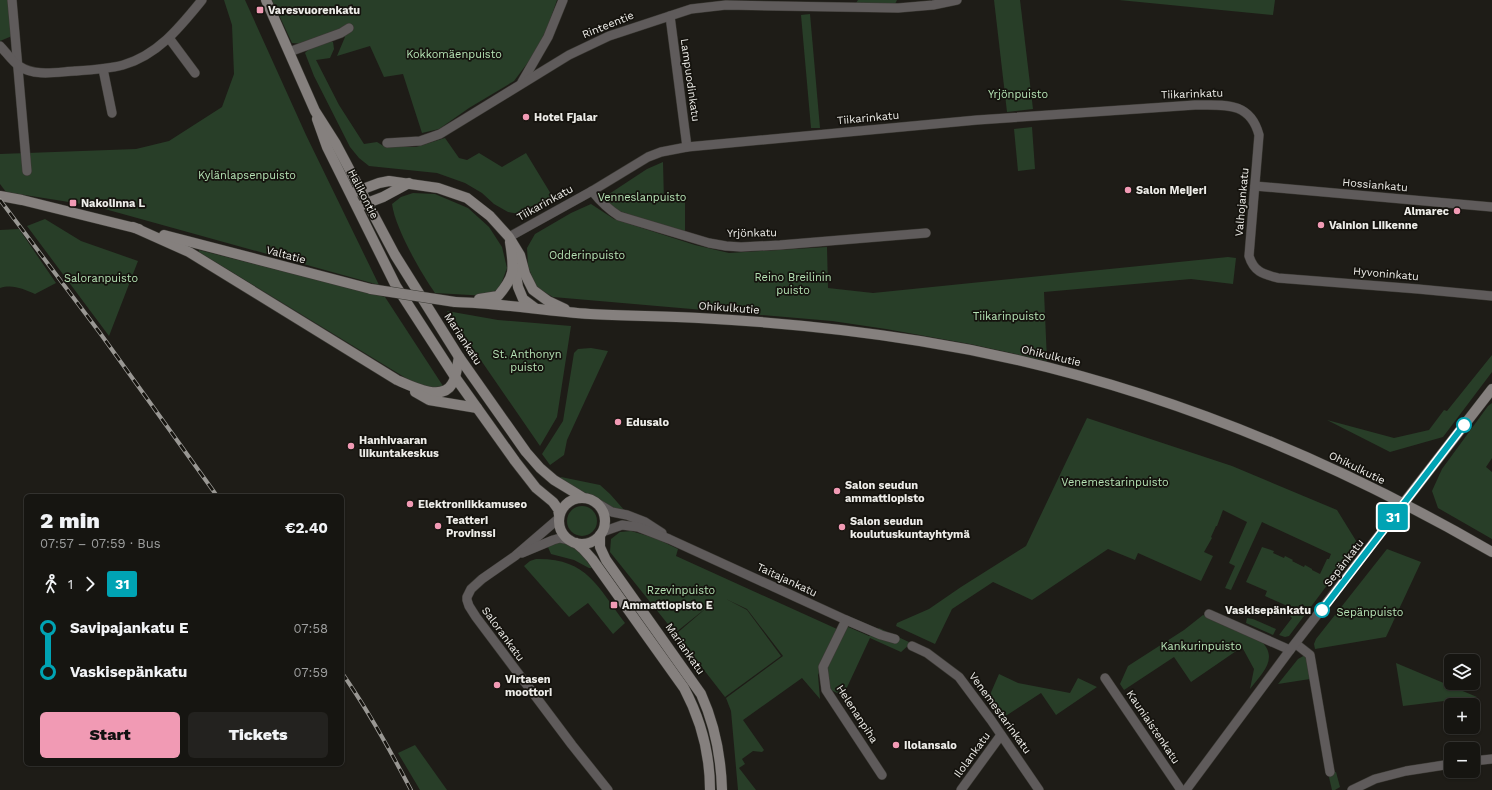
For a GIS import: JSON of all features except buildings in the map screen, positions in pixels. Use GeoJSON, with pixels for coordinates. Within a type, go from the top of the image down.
{"type":"FeatureCollection","features":[{"type":"Feature","properties":{"kind":"main road","name":"Halikontie"},"geometry":{"type":"LineString","coordinates":[[266,0],[315,111],[352,173]]}},
{"type":"Feature","properties":{"kind":"main road","name":"Halikontie"},"geometry":{"type":"LineString","coordinates":[[315,111],[326,148],[396,286],[455,377]]}},
{"type":"Feature","properties":{"kind":"main road"},"geometry":{"type":"LineString","coordinates":[[352,173],[374,185]]}},
{"type":"Feature","properties":{"kind":"main road","name":"Mariankatu"},"geometry":{"type":"LineString","coordinates":[[352,173],[395,255],[459,357],[530,457],[554,480],[582,497]]}},
{"type":"Feature","properties":{"kind":"main road"},"geometry":{"type":"LineString","coordinates":[[350,195],[360,190],[389,181],[438,188],[468,198],[490,216],[509,236],[520,255],[525,274],[533,290],[548,301],[571,312]]}},
{"type":"Feature","properties":{"kind":"main road"},"geometry":{"type":"LineString","coordinates":[[356,208],[383,197],[409,183]]}},
{"type":"Feature","properties":{"kind":"main road","name":"Valtatie"},"geometry":{"type":"LineString","coordinates":[[0,196],[133,227],[371,289],[459,302],[571,312]]}},
{"type":"Feature","properties":{"kind":"main road"},"geometry":{"type":"LineString","coordinates":[[377,221],[378,208],[383,197]]}},
{"type":"Feature","properties":{"kind":"main road"},"geometry":{"type":"LineString","coordinates":[[133,227],[189,252],[397,380],[407,388],[429,400],[477,408]]}},
{"type":"Feature","properties":{"kind":"main road"},"geometry":{"type":"LineString","coordinates":[[509,236],[518,287],[523,299],[536,308]]}},
{"type":"Feature","properties":{"kind":"main road"},"geometry":{"type":"LineString","coordinates":[[459,302],[498,296],[510,282],[514,264]]}},
{"type":"Feature","properties":{"kind":"main road","name":"Ohikulkutie"},"geometry":{"type":"LineString","coordinates":[[571,312],[780,324],[904,338],[970,349],[1083,376],[1212,418],[1308,458],[1451,528],[1492,552]]}},
{"type":"Feature","properties":{"kind":"main road"},"geometry":{"type":"LineString","coordinates":[[397,380],[421,390],[431,392],[439,392],[449,389],[453,384],[459,357]]}},
{"type":"Feature","properties":{"kind":"main road"},"geometry":{"type":"LineString","coordinates":[[455,377],[530,481],[553,502],[558,509],[561,531],[572,542],[583,549],[592,559],[684,688],[700,724],[707,755],[710,790]]}},
{"type":"Feature","properties":{"kind":"main road","name":"Sepänkatu"},"geometry":{"type":"LineString","coordinates":[[1403,504],[1492,389]]}},
{"type":"Feature","properties":{"kind":"main road"},"geometry":{"type":"LineString","coordinates":[[559,517],[563,507],[567,502],[574,498],[582,497],[590,499],[597,503],[602,509],[605,517],[604,528],[601,534],[588,543],[572,542]]}},
{"type":"Feature","properties":{"kind":"main road","name":"Mariankatu"},"geometry":{"type":"LineString","coordinates":[[601,534],[600,547],[606,560],[701,694],[709,712],[715,732],[720,760],[722,790]]}},
{"type":"Feature","properties":{"kind":"street"},"geometry":{"type":"LineString","coordinates":[[12,0],[27,170]]}},
{"type":"Feature","properties":{"kind":"street"},"geometry":{"type":"LineString","coordinates":[[0,46],[18,65],[30,72],[43,73],[103,69],[125,64],[143,57],[169,38],[202,0]]}},
{"type":"Feature","properties":{"kind":"street"},"geometry":{"type":"LineString","coordinates":[[521,84],[548,37],[563,0]]}},
{"type":"Feature","properties":{"kind":"street","name":"Rinteentie"},"geometry":{"type":"LineString","coordinates":[[387,143],[420,141],[440,134],[569,55],[609,36],[691,10],[725,2],[933,5],[956,0]]}},
{"type":"Feature","properties":{"kind":"street","name":"Lampuodinkatu"},"geometry":{"type":"LineString","coordinates":[[670,16],[687,147]]}},
{"type":"Feature","properties":{"kind":"street"},"geometry":{"type":"LineString","coordinates":[[289,52],[341,33],[349,28]]}},
{"type":"Feature","properties":{"kind":"street"},"geometry":{"type":"LineString","coordinates":[[169,38],[195,73]]}},
{"type":"Feature","properties":{"kind":"street"},"geometry":{"type":"LineString","coordinates":[[103,69],[112,113]]}},
{"type":"Feature","properties":{"kind":"street","name":"Tiikarinkatu"},"geometry":{"type":"LineString","coordinates":[[509,236],[592,191],[648,158],[661,152],[687,147],[977,120],[1195,105],[1226,105],[1238,107],[1249,115]]}},
{"type":"Feature","properties":{"kind":"street","name":"Valhojankatu"},"geometry":{"type":"LineString","coordinates":[[1249,115],[1256,125],[1259,135],[1249,256],[1255,269],[1266,275],[1278,278]]}},
{"type":"Feature","properties":{"kind":"street","name":"Hossiankatu"},"geometry":{"type":"LineString","coordinates":[[1255,186],[1492,207]]}},
{"type":"Feature","properties":{"kind":"street","name":"Yrjönkatu"},"geometry":{"type":"LineString","coordinates":[[592,191],[608,209],[619,216],[702,242],[726,246],[741,247],[926,233]]}},
{"type":"Feature","properties":{"kind":"street","name":"Hyvoninkatu"},"geometry":{"type":"LineString","coordinates":[[1278,278],[1492,296]]}},
{"type":"Feature","properties":{"kind":"street","name":"Taitajankatu"},"geometry":{"type":"LineString","coordinates":[[597,503],[612,512],[627,515],[645,522],[658,529],[669,539]]}},
{"type":"Feature","properties":{"kind":"street","name":"Sepänkatu"},"geometry":{"type":"LineString","coordinates":[[1186,790],[1403,504]]}},
{"type":"Feature","properties":{"kind":"street","name":"Salorankatu"},"geometry":{"type":"LineString","coordinates":[[559,517],[515,556],[471,589],[467,597],[469,606],[476,617],[572,745],[608,790]]}},
{"type":"Feature","properties":{"kind":"street","name":"Taitajankatu"},"geometry":{"type":"LineString","coordinates":[[601,534],[615,527],[626,524],[638,527],[669,539],[846,620],[881,635],[895,639]]}},
{"type":"Feature","properties":{"kind":"street","name":"Salorankatu"},"geometry":{"type":"LineString","coordinates":[[515,556],[560,538],[572,542]]}},
{"type":"Feature","properties":{"kind":"street"},"geometry":{"type":"LineString","coordinates":[[1209,614],[1310,655],[1330,772]]}},
{"type":"Feature","properties":{"kind":"street","name":"Helenanpiha"},"geometry":{"type":"LineString","coordinates":[[846,620],[823,667],[826,690],[882,775]]}},
{"type":"Feature","properties":{"kind":"street","name":"Venemestarinkatu"},"geometry":{"type":"LineString","coordinates":[[912,646],[927,653],[959,677],[1039,790]]}},
{"type":"Feature","properties":{"kind":"street","name":"Kauniaistenkatu"},"geometry":{"type":"LineString","coordinates":[[1105,678],[1181,790]]}},
{"type":"Feature","properties":{"kind":"street","name":"Ilolankatu"},"geometry":{"type":"LineString","coordinates":[[961,790],[1001,735]]}},
{"type":"Feature","properties":{"kind":"street"},"geometry":{"type":"LineString","coordinates":[[1480,760],[1492,758]]}},
{"type":"Feature","properties":{"kind":"street"},"geometry":{"type":"LineString","coordinates":[[1352,790],[1375,779],[1406,771],[1444,765]]}},
{"type":"Feature","properties":{"kind":"green space"},"geometry":{"type":"Polygon","coordinates":[[[0,0],[9,0],[12,36],[0,41],[0,0]]]}},
{"type":"Feature","properties":{"kind":"green space","name":"Kylänlapsenpuisto"},"geometry":{"type":"Polygon","coordinates":[[[224,0],[245,0],[306,135],[379,285],[94,206],[6,192],[0,184],[0,154],[136,149],[169,141],[222,107],[234,74],[232,25],[224,0]]]}},
{"type":"Feature","properties":{"kind":"green space","name":"Kokkomäenpuisto"},"geometry":{"type":"Polygon","coordinates":[[[272,0],[557,0],[548,26],[535,53],[514,81],[469,108],[439,129],[422,133],[403,74],[384,77],[370,46],[337,56],[345,37],[342,29],[303,44],[292,43],[272,0]]]}},
{"type":"Feature","properties":{"kind":"green space"},"geometry":{"type":"Polygon","coordinates":[[[858,0],[897,0],[895,4],[854,6],[858,0]]]}},
{"type":"Feature","properties":{"kind":"green space","name":"Yrjönpuisto"},"geometry":{"type":"Polygon","coordinates":[[[994,0],[1020,0],[1033,109],[1007,112],[994,0]]]}},
{"type":"Feature","properties":{"kind":"green space"},"geometry":{"type":"Polygon","coordinates":[[[1119,0],[1275,0],[1273,15],[1119,0]]]}},
{"type":"Feature","properties":{"kind":"green space"},"geometry":{"type":"Polygon","coordinates":[[[810,14],[820,128],[811,128],[801,15],[810,14]]]}},
{"type":"Feature","properties":{"kind":"green space"},"geometry":{"type":"Polygon","coordinates":[[[330,41],[333,42],[334,49],[330,58],[316,60],[339,105],[364,144],[377,142],[385,147],[416,147],[445,138],[459,158],[467,160],[479,153],[502,167],[526,153],[554,199],[536,209],[519,214],[508,212],[494,204],[482,193],[465,183],[437,173],[369,166],[359,158],[350,147],[314,76],[305,53],[309,49],[330,41]]]}},
{"type":"Feature","properties":{"kind":"green space","name":"Yrjönpuisto"},"geometry":{"type":"Polygon","coordinates":[[[1032,127],[1035,169],[1018,171],[1014,129],[1032,127]]]}},
{"type":"Feature","properties":{"kind":"green space","name":"Venneslanpuisto"},"geometry":{"type":"Polygon","coordinates":[[[663,162],[664,202],[685,201],[685,233],[616,210],[608,203],[609,194],[647,169],[663,162]]]}},
{"type":"Feature","properties":{"kind":"green space"},"geometry":{"type":"Polygon","coordinates":[[[413,193],[435,194],[468,208],[489,227],[502,247],[507,268],[500,287],[488,296],[435,293],[409,250],[394,214],[392,204],[401,197],[413,193]]]}},
{"type":"Feature","properties":{"kind":"green space"},"geometry":{"type":"Polygon","coordinates":[[[591,204],[614,219],[695,245],[729,253],[827,247],[828,288],[873,293],[1228,257],[1236,258],[1233,284],[1191,279],[1044,292],[1047,361],[970,344],[832,321],[553,297],[536,287],[528,266],[527,248],[535,234],[571,213],[591,204]]]}},
{"type":"Feature","properties":{"kind":"green space","name":"Saloranpuisto"},"geometry":{"type":"Polygon","coordinates":[[[45,219],[81,241],[138,261],[109,336],[27,226],[45,219]]]}},
{"type":"Feature","properties":{"kind":"green space"},"geometry":{"type":"Polygon","coordinates":[[[19,229],[56,283],[35,294],[14,287],[0,288],[0,230],[19,229]]]}},
{"type":"Feature","properties":{"kind":"green space"},"geometry":{"type":"Polygon","coordinates":[[[199,250],[385,297],[443,386],[429,388],[409,380],[199,252],[199,250]]]}},
{"type":"Feature","properties":{"kind":"green space","name":"St. Anthonyn puisto"},"geometry":{"type":"Polygon","coordinates":[[[447,311],[498,320],[571,326],[557,417],[540,446],[447,311]]]}},
{"type":"Feature","properties":{"kind":"green space"},"geometry":{"type":"Polygon","coordinates":[[[591,348],[608,351],[567,440],[564,455],[550,465],[542,454],[563,421],[574,353],[578,349],[591,348]]]}},
{"type":"Feature","properties":{"kind":"green space"},"geometry":{"type":"Polygon","coordinates":[[[1492,355],[1492,372],[1443,437],[1390,452],[1327,420],[1394,438],[1429,430],[1444,410],[1447,411],[1492,355]]]}},
{"type":"Feature","properties":{"kind":"green space"},"geometry":{"type":"Polygon","coordinates":[[[1492,403],[1492,458],[1486,467],[1492,472],[1492,539],[1438,508],[1432,491],[1442,469],[1488,406],[1492,403]]]}},
{"type":"Feature","properties":{"kind":"green space","name":"Venemestarinpuisto"},"geometry":{"type":"Polygon","coordinates":[[[1087,418],[1232,466],[1337,510],[1358,544],[1289,636],[1285,637],[1279,635],[1292,618],[1290,616],[1294,609],[1265,596],[1267,591],[1246,582],[1262,547],[1274,551],[1273,553],[1284,558],[1285,556],[1304,567],[1305,565],[1320,574],[1331,554],[1262,522],[1231,590],[1225,588],[1235,566],[1229,563],[1247,522],[1223,510],[1211,537],[1212,538],[1204,552],[1213,556],[1201,581],[1138,553],[1135,560],[1108,549],[1032,600],[993,582],[952,609],[935,644],[896,626],[897,623],[929,609],[1026,546],[1087,418]]]}},
{"type":"Feature","properties":{"kind":"green space"},"geometry":{"type":"Polygon","coordinates":[[[560,478],[600,485],[625,511],[608,509],[595,498],[578,491],[560,478]]]}},
{"type":"Feature","properties":{"kind":"green space"},"geometry":{"type":"Polygon","coordinates":[[[582,506],[593,510],[597,521],[593,532],[582,536],[571,532],[567,521],[571,510],[582,506]]]}},
{"type":"Feature","properties":{"kind":"green space","name":"Rzevinpuisto"},"geometry":{"type":"Polygon","coordinates":[[[631,531],[655,538],[678,549],[676,556],[837,629],[818,675],[820,699],[802,678],[743,720],[764,750],[762,752],[753,751],[742,759],[745,764],[739,768],[756,790],[738,790],[731,711],[726,698],[783,656],[747,609],[726,599],[747,610],[781,656],[725,697],[676,634],[711,604],[675,633],[610,552],[611,539],[620,532],[631,531]]]}},
{"type":"Feature","properties":{"kind":"green space"},"geometry":{"type":"Polygon","coordinates":[[[557,542],[574,547],[592,568],[589,568],[574,560],[551,554],[547,545],[557,542]]]}},
{"type":"Feature","properties":{"kind":"green space","name":"Sepänpuisto"},"geometry":{"type":"Polygon","coordinates":[[[1387,549],[1421,562],[1386,637],[1315,649],[1314,644],[1316,639],[1387,549]]]}},
{"type":"Feature","properties":{"kind":"green space"},"geometry":{"type":"Polygon","coordinates":[[[536,559],[567,563],[579,569],[598,586],[625,623],[613,634],[588,603],[569,617],[524,566],[530,561],[536,559]]]}},
{"type":"Feature","properties":{"kind":"green space","name":"Kankurinpuisto"},"geometry":{"type":"Polygon","coordinates":[[[1203,615],[1260,640],[1266,647],[1269,653],[1267,665],[1250,689],[1254,669],[1242,647],[1191,682],[1174,657],[1124,690],[1120,684],[1128,666],[1184,630],[1203,615]]]}},
{"type":"Feature","properties":{"kind":"green space"},"geometry":{"type":"Polygon","coordinates":[[[1247,618],[1276,629],[1273,635],[1246,623],[1247,618]]]}},
{"type":"Feature","properties":{"kind":"green space"},"geometry":{"type":"Polygon","coordinates":[[[846,626],[869,636],[879,628],[911,643],[901,652],[870,638],[843,696],[827,688],[825,668],[846,626]]]}},
{"type":"Feature","properties":{"kind":"green space"},"geometry":{"type":"Polygon","coordinates":[[[1307,654],[1310,679],[1278,684],[1298,659],[1307,654]]]}},
{"type":"Feature","properties":{"kind":"green space"},"geometry":{"type":"Polygon","coordinates":[[[1396,663],[1444,683],[1444,690],[1460,690],[1477,697],[1444,698],[1444,701],[1403,706],[1396,663]]]}},
{"type":"Feature","properties":{"kind":"green space"},"geometry":{"type":"Polygon","coordinates":[[[999,674],[1018,683],[1070,693],[1078,678],[1097,687],[1056,715],[1041,693],[1004,717],[989,697],[999,674]]]}},
{"type":"Feature","properties":{"kind":"green space"},"geometry":{"type":"Polygon","coordinates":[[[415,745],[447,790],[420,790],[398,753],[415,745]]]}},
{"type":"Feature","properties":{"kind":"green space"},"geometry":{"type":"Polygon","coordinates":[[[1336,772],[1340,787],[1332,790],[1328,773],[1336,772]]]}},
{"type":"Feature","properties":{"kind":"railway"},"geometry":{"type":"LineString","coordinates":[[0,200],[100,333],[216,494]]}},
{"type":"Feature","properties":{"kind":"railway"},"geometry":{"type":"LineString","coordinates":[[344,676],[361,701],[411,790]]}},
{"type":"Feature","properties":{"kind":"bus line","name":"31"},"geometry":{"type":"LineString","coordinates":[[1322,610],[1464,425]]}},
{"type":"Feature","properties":{"kind":"place","name":"Varesvuorenkatu"},"geometry":{"type":"Point","coordinates":[260,10]}},
{"type":"Feature","properties":{"kind":"place","name":"Hotel Fjalar"},"geometry":{"type":"Point","coordinates":[526,117]}},
{"type":"Feature","properties":{"kind":"place","name":"Salon Meijeri"},"geometry":{"type":"Point","coordinates":[1128,190]}},
{"type":"Feature","properties":{"kind":"place","name":"Nakolinna L"},"geometry":{"type":"Point","coordinates":[73,203]}},
{"type":"Feature","properties":{"kind":"place","name":"Almarec"},"geometry":{"type":"Point","coordinates":[1457,211]}},
{"type":"Feature","properties":{"kind":"place","name":"Vainion Liikenne"},"geometry":{"type":"Point","coordinates":[1321,225]}},
{"type":"Feature","properties":{"kind":"place","name":"Edusalo"},"geometry":{"type":"Point","coordinates":[618,422]}},
{"type":"Feature","properties":{"kind":"place","name":"Hanhivaaran liikuntakeskus"},"geometry":{"type":"Point","coordinates":[351,446]}},
{"type":"Feature","properties":{"kind":"place","name":"Salon seudun ammattiopisto"},"geometry":{"type":"Point","coordinates":[837,491]}},
{"type":"Feature","properties":{"kind":"place","name":"Elektroniikkamuseo"},"geometry":{"type":"Point","coordinates":[410,504]}},
{"type":"Feature","properties":{"kind":"place","name":"Teatteri Provinssi"},"geometry":{"type":"Point","coordinates":[438,526]}},
{"type":"Feature","properties":{"kind":"place","name":"Salon seudun koulutuskuntayhtymä"},"geometry":{"type":"Point","coordinates":[842,527]}},
{"type":"Feature","properties":{"kind":"place","name":"Ammattiopisto E"},"geometry":{"type":"Point","coordinates":[614,605]}},
{"type":"Feature","properties":{"kind":"place","name":"Vaskisepänkatu"},"geometry":{"type":"Point","coordinates":[1322,610]}},
{"type":"Feature","properties":{"kind":"place","name":"Virtasen moottori"},"geometry":{"type":"Point","coordinates":[497,685]}},
{"type":"Feature","properties":{"kind":"place","name":"Ilolansalo"},"geometry":{"type":"Point","coordinates":[896,745]}},
{"type":"Feature","properties":{"kind":"park label","name":"Odderinpuisto"},"geometry":{"type":"Point","coordinates":[587,255]}},
{"type":"Feature","properties":{"kind":"park label","name":"Reino Breilinin puisto"},"geometry":{"type":"Point","coordinates":[793,283]}},
{"type":"Feature","properties":{"kind":"park label","name":"Tiikarinpuisto"},"geometry":{"type":"Point","coordinates":[1009,316]}}]}
